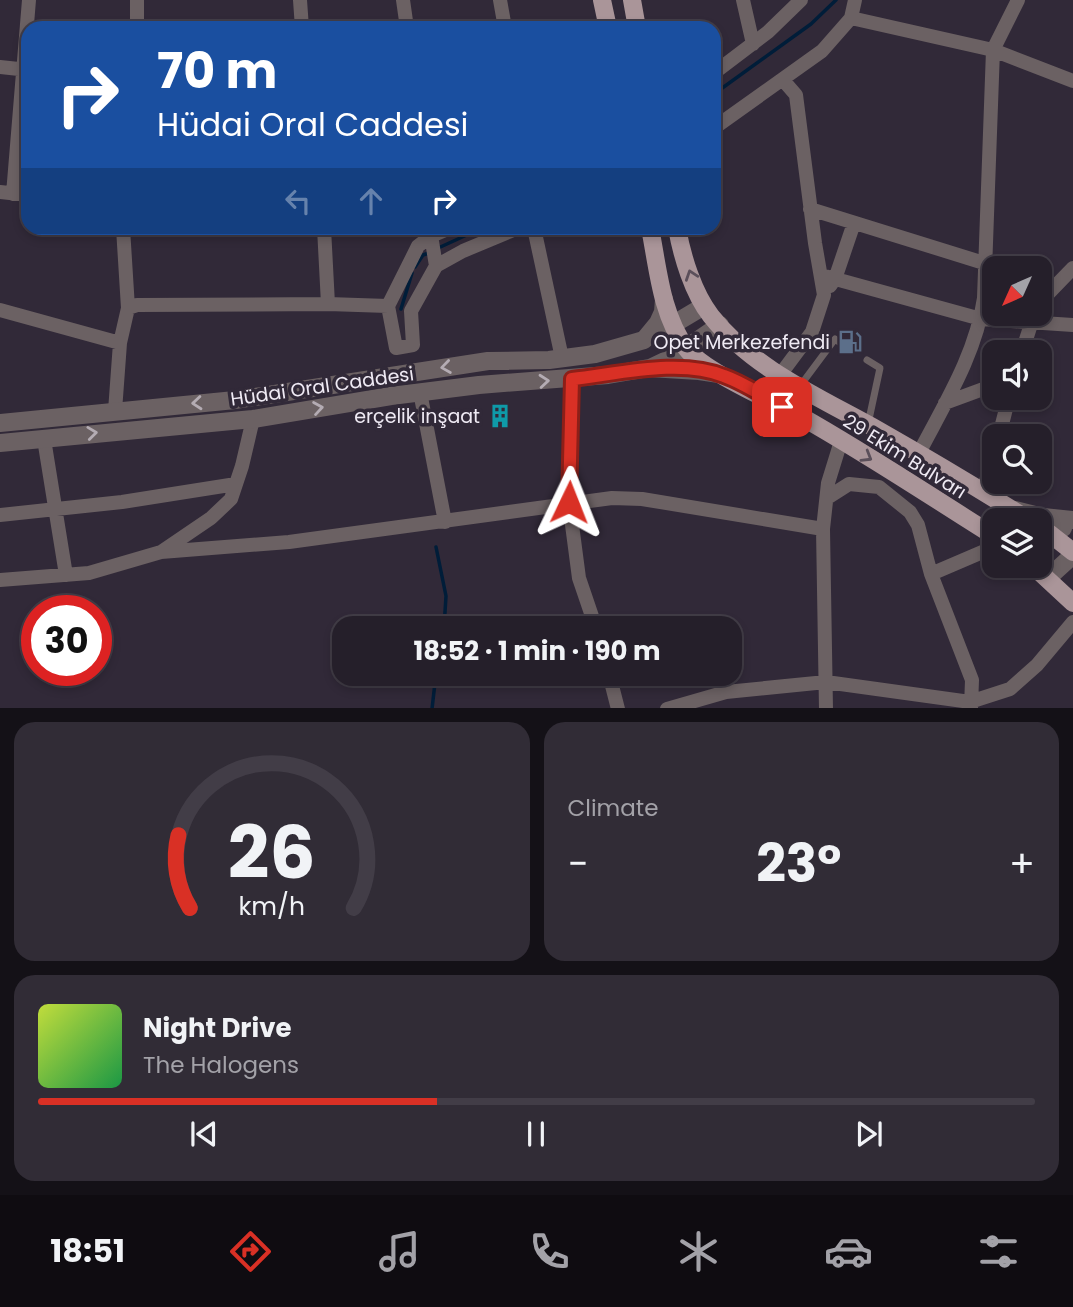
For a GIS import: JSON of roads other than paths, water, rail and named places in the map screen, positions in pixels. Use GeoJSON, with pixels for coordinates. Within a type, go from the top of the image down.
{"type":"FeatureCollection","features":[{"type":"Feature","properties":{"kind":"main road"},"geometry":{"type":"LineString","coordinates":[[602,0],[606,21]]}},
{"type":"Feature","properties":{"kind":"main road"},"geometry":{"type":"LineString","coordinates":[[632,0],[636,21]]}},
{"type":"Feature","properties":{"kind":"main road","name":"29 Ekim Bulvarı"},"geometry":{"type":"LineString","coordinates":[[651,235],[664,299],[673,326],[687,348],[701,362],[841,441],[982,529]]}},
{"type":"Feature","properties":{"kind":"main road","name":"29 Ekim Bulvarı"},"geometry":{"type":"LineString","coordinates":[[679,235],[694,284],[704,306],[720,326],[744,348],[780,375],[982,491]]}},
{"type":"Feature","properties":{"kind":"main road","name":"29 Ekim Bulvarı"},"geometry":{"type":"LineString","coordinates":[[986,494],[1010,508]]}},
{"type":"Feature","properties":{"kind":"main road"},"geometry":{"type":"LineString","coordinates":[[1052,540],[1073,553]]}},
{"type":"Feature","properties":{"kind":"main road"},"geometry":{"type":"LineString","coordinates":[[1048,578],[1073,603]]}},
{"type":"Feature","properties":{"kind":"street"},"geometry":{"type":"LineString","coordinates":[[28,21],[29,0]]}},
{"type":"Feature","properties":{"kind":"street"},"geometry":{"type":"LineString","coordinates":[[137,0],[137,21]]}},
{"type":"Feature","properties":{"kind":"street"},"geometry":{"type":"LineString","coordinates":[[300,0],[302,21]]}},
{"type":"Feature","properties":{"kind":"street"},"geometry":{"type":"LineString","coordinates":[[403,0],[406,21]]}},
{"type":"Feature","properties":{"kind":"street"},"geometry":{"type":"LineString","coordinates":[[500,0],[504,21]]}},
{"type":"Feature","properties":{"kind":"street"},"geometry":{"type":"LineString","coordinates":[[743,0],[753,44]]}},
{"type":"Feature","properties":{"kind":"street"},"geometry":{"type":"LineString","coordinates":[[721,68],[753,44],[801,0]]}},
{"type":"Feature","properties":{"kind":"street"},"geometry":{"type":"LineString","coordinates":[[721,123],[822,51],[851,19],[855,0]]}},
{"type":"Feature","properties":{"kind":"street"},"geometry":{"type":"LineString","coordinates":[[989,256],[993,50],[1018,0]]}},
{"type":"Feature","properties":{"kind":"street"},"geometry":{"type":"LineString","coordinates":[[851,19],[993,50],[1073,81]]}},
{"type":"Feature","properties":{"kind":"street"},"geometry":{"type":"LineString","coordinates":[[0,67],[21,69]]}},
{"type":"Feature","properties":{"kind":"street"},"geometry":{"type":"LineString","coordinates":[[783,80],[796,95],[810,209],[828,277]]}},
{"type":"Feature","properties":{"kind":"street"},"geometry":{"type":"LineString","coordinates":[[14,194],[21,121]]}},
{"type":"Feature","properties":{"kind":"street"},"geometry":{"type":"LineString","coordinates":[[810,209],[982,264]]}},
{"type":"Feature","properties":{"kind":"street"},"geometry":{"type":"LineString","coordinates":[[780,375],[812,332],[828,277],[854,223]]}},
{"type":"Feature","properties":{"kind":"street"},"geometry":{"type":"LineString","coordinates":[[115,411],[120,343],[128,308],[123,235]]}},
{"type":"Feature","properties":{"kind":"street"},"geometry":{"type":"LineString","coordinates":[[324,235],[328,304]]}},
{"type":"Feature","properties":{"kind":"street"},"geometry":{"type":"LineString","coordinates":[[431,235],[435,262],[411,311],[413,345],[396,348],[388,306],[418,246],[431,235]]}},
{"type":"Feature","properties":{"kind":"street"},"geometry":{"type":"LineString","coordinates":[[435,262],[501,235]]}},
{"type":"Feature","properties":{"kind":"street"},"geometry":{"type":"LineString","coordinates":[[536,235],[562,358]]}},
{"type":"Feature","properties":{"kind":"street"},"geometry":{"type":"LineString","coordinates":[[1052,287],[1073,268]]}},
{"type":"Feature","properties":{"kind":"street"},"geometry":{"type":"LineString","coordinates":[[828,277],[981,319]]}},
{"type":"Feature","properties":{"kind":"street"},"geometry":{"type":"LineString","coordinates":[[639,342],[658,323],[663,312],[664,299]]}},
{"type":"Feature","properties":{"kind":"street"},"geometry":{"type":"LineString","coordinates":[[128,308],[137,305],[388,306]]}},
{"type":"Feature","properties":{"kind":"street","name":"Hüdai Oral Caddesi"},"geometry":{"type":"LineString","coordinates":[[0,423],[247,398],[488,361],[595,354],[639,342],[673,326],[704,306]]}},
{"type":"Feature","properties":{"kind":"street"},"geometry":{"type":"LineString","coordinates":[[0,310],[120,343]]}},
{"type":"Feature","properties":{"kind":"street"},"geometry":{"type":"LineString","coordinates":[[919,453],[972,350],[982,312]]}},
{"type":"Feature","properties":{"kind":"street"},"geometry":{"type":"LineString","coordinates":[[1052,321],[1073,325]]}},
{"type":"Feature","properties":{"kind":"street"},"geometry":{"type":"LineString","coordinates":[[649,368],[687,348],[720,326]]}},
{"type":"Feature","properties":{"kind":"street"},"geometry":{"type":"LineString","coordinates":[[649,368],[699,370],[723,375]]}},
{"type":"Feature","properties":{"kind":"street","name":"Hüdai Oral Caddesi"},"geometry":{"type":"LineString","coordinates":[[0,443],[253,419],[420,392],[572,379],[649,368]]}},
{"type":"Feature","properties":{"kind":"street"},"geometry":{"type":"LineString","coordinates":[[572,379],[569,502],[579,578],[592,616]]}},
{"type":"Feature","properties":{"kind":"street"},"geometry":{"type":"LineString","coordinates":[[945,403],[982,389]]}},
{"type":"Feature","properties":{"kind":"street"},"geometry":{"type":"LineString","coordinates":[[420,392],[445,522]]}},
{"type":"Feature","properties":{"kind":"street"},"geometry":{"type":"LineString","coordinates":[[161,552],[211,518],[231,499],[253,419]]}},
{"type":"Feature","properties":{"kind":"street"},"geometry":{"type":"LineString","coordinates":[[44,439],[66,575]]}},
{"type":"Feature","properties":{"kind":"street"},"geometry":{"type":"LineString","coordinates":[[826,708],[823,529],[828,483],[841,441]]}},
{"type":"Feature","properties":{"kind":"street"},"geometry":{"type":"LineString","coordinates":[[0,515],[236,484]]}},
{"type":"Feature","properties":{"kind":"street"},"geometry":{"type":"LineString","coordinates":[[827,498],[849,484],[879,487],[910,512],[918,524],[931,574],[972,680],[971,705]]}},
{"type":"Feature","properties":{"kind":"street"},"geometry":{"type":"LineString","coordinates":[[0,580],[89,573],[161,552],[289,542],[612,498],[642,499],[823,529]]}},
{"type":"Feature","properties":{"kind":"street"},"geometry":{"type":"LineString","coordinates":[[1052,518],[1073,522]]}},
{"type":"Feature","properties":{"kind":"street"},"geometry":{"type":"LineString","coordinates":[[1052,531],[1073,522]]}},
{"type":"Feature","properties":{"kind":"street"},"geometry":{"type":"LineString","coordinates":[[931,574],[982,552]]}},
{"type":"Feature","properties":{"kind":"street"},"geometry":{"type":"LineString","coordinates":[[1052,574],[1073,553]]}},
{"type":"Feature","properties":{"kind":"street"},"geometry":{"type":"LineString","coordinates":[[670,708],[726,692],[826,682],[971,705],[1010,688],[1037,665],[1073,622]]}},
{"type":"Feature","properties":{"kind":"street"},"geometry":{"type":"LineString","coordinates":[[612,686],[618,708]]}},
{"type":"Feature","properties":{"kind":"lane"},"geometry":{"type":"LineString","coordinates":[[800,386],[835,339],[839,342]]}},
{"type":"Feature","properties":{"kind":"lane"},"geometry":{"type":"LineString","coordinates":[[867,360],[880,368],[868,424]]}},
{"type":"Feature","properties":{"kind":"waterway"},"geometry":{"type":"LineString","coordinates":[[721,89],[811,24],[836,0]]}},
{"type":"Feature","properties":{"kind":"waterway"},"geometry":{"type":"LineString","coordinates":[[436,249],[467,235]]}},
{"type":"Feature","properties":{"kind":"waterway"},"geometry":{"type":"LineString","coordinates":[[415,267],[423,255],[429,253]]}},
{"type":"Feature","properties":{"kind":"waterway"},"geometry":{"type":"LineString","coordinates":[[401,309],[412,273]]}},
{"type":"Feature","properties":{"kind":"waterway"},"geometry":{"type":"LineString","coordinates":[[436,547],[446,596],[445,616]]}},
{"type":"Feature","properties":{"kind":"waterway"},"geometry":{"type":"LineString","coordinates":[[432,708],[435,686]]}},
{"type":"Feature","properties":{"kind":"place","name":"Opet Merkezefendi"},"geometry":{"type":"Point","coordinates":[850,342]}},
{"type":"Feature","properties":{"kind":"place","name":"erçelik inşaat"},"geometry":{"type":"Point","coordinates":[500,416]}}]}
